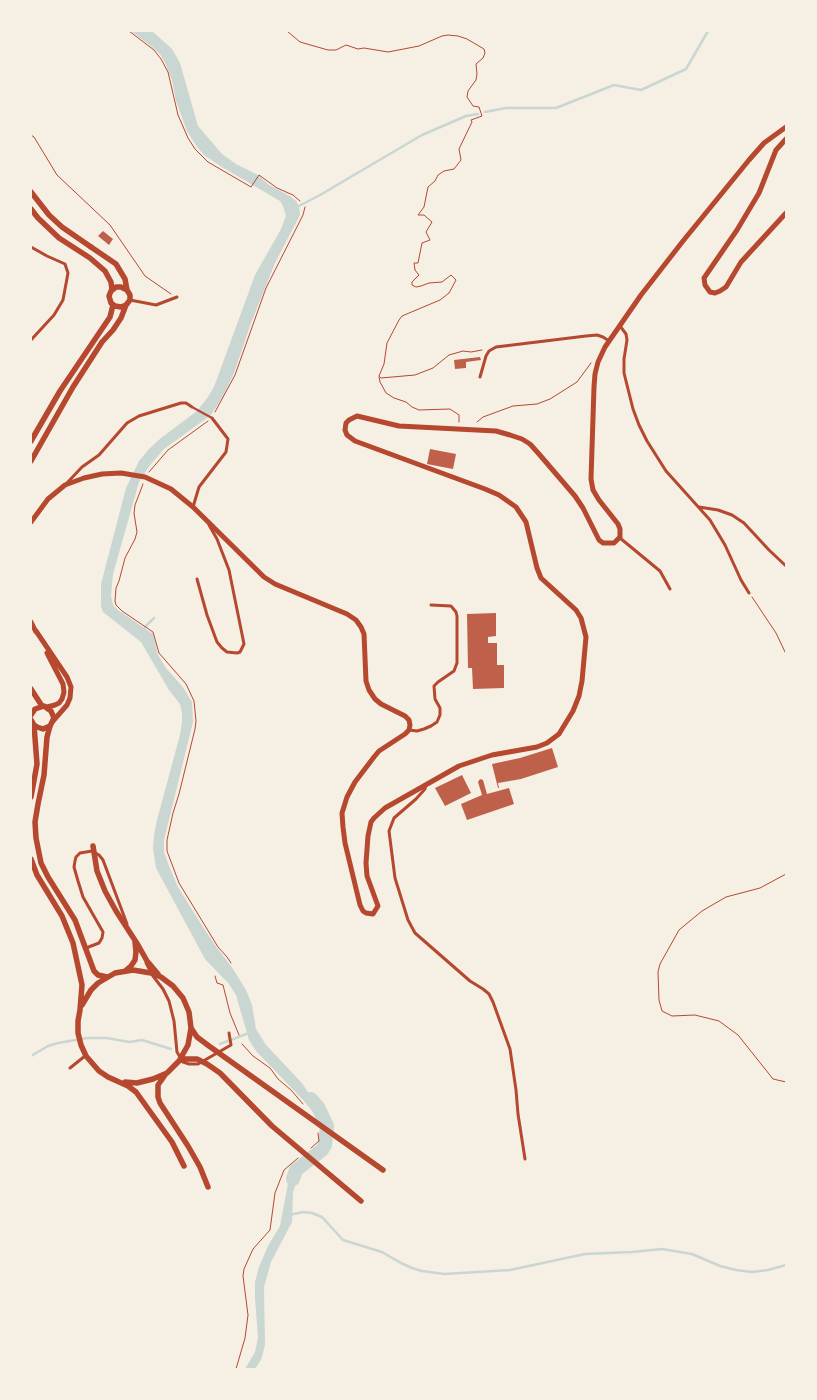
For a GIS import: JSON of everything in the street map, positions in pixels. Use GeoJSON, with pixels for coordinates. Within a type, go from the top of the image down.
{"type":"FeatureCollection","features":[{"type":"Feature","properties":{"kind":"main road"},"geometry":{"type":"LineString","coordinates":[[31,522],[48,499],[65,485],[102,474],[121,473],[145,477],[171,489],[193,507],[264,577],[275,584],[342,611],[356,620],[364,634],[366,681],[369,690],[381,704],[405,716],[410,725],[409,730],[374,757],[355,782],[342,813],[345,843],[360,905],[366,913],[373,914],[378,906],[366,869],[367,844],[371,822],[374,818],[385,808],[459,766],[492,755],[536,747],[547,743],[559,734],[574,711],[582,681],[586,637],[581,618],[569,603],[541,578],[526,522],[516,507],[499,495],[485,489],[355,441],[347,435],[345,430],[348,420],[357,416],[399,426],[503,432],[522,439],[530,444],[575,496],[600,540],[603,543],[614,543],[620,537],[620,529],[593,490],[591,479],[595,374],[600,357],[641,295],[682,240],[749,160],[769,139],[786,127]]}},
{"type":"Feature","properties":{"kind":"main road"},"geometry":{"type":"LineString","coordinates":[[786,139],[776,150],[758,192],[737,230],[704,278],[705,285],[710,292],[720,292],[726,286],[741,262],[786,213]]}},
{"type":"Feature","properties":{"kind":"main road"},"geometry":{"type":"LineString","coordinates":[[31,192],[49,215],[62,227],[116,264],[125,279],[127,290],[130,294],[122,318],[102,342],[73,387],[31,461]]}},
{"type":"Feature","properties":{"kind":"main road"},"geometry":{"type":"LineString","coordinates":[[31,208],[38,218],[59,238],[105,270],[111,282],[112,290],[109,298],[113,305],[118,308],[128,303]]}},
{"type":"Feature","properties":{"kind":"main road"},"geometry":{"type":"LineString","coordinates":[[112,290],[120,287],[127,290]]}},
{"type":"Feature","properties":{"kind":"main road"},"geometry":{"type":"LineString","coordinates":[[31,441],[60,391],[110,317],[113,305]]}},
{"type":"Feature","properties":{"kind":"main road"},"geometry":{"type":"LineString","coordinates":[[31,622],[64,688],[59,703],[38,707],[32,711]]}},
{"type":"Feature","properties":{"kind":"main road"},"geometry":{"type":"LineString","coordinates":[[32,725],[43,729],[51,724],[67,705],[71,687],[67,677],[36,631]]}},
{"type":"Feature","properties":{"kind":"main road"},"geometry":{"type":"LineString","coordinates":[[31,689],[44,707],[53,713],[46,745],[44,775],[35,822],[41,863],[74,920],[94,971],[98,975],[107,977]]}},
{"type":"Feature","properties":{"kind":"main road"},"geometry":{"type":"LineString","coordinates":[[31,797],[37,764],[32,725]]}},
{"type":"Feature","properties":{"kind":"main road"},"geometry":{"type":"LineString","coordinates":[[93,846],[96,871],[110,900],[150,966],[173,986],[183,998],[189,1012],[191,1028],[188,1045],[180,1061],[158,1085],[158,1097],[196,1160],[208,1187]]}},
{"type":"Feature","properties":{"kind":"main road"},"geometry":{"type":"LineString","coordinates":[[31,859],[37,875],[62,916],[74,943],[82,985],[78,1033],[86,1056],[99,1071],[133,1089],[172,1142],[184,1166]]}},
{"type":"Feature","properties":{"kind":"main road"},"geometry":{"type":"LineString","coordinates":[[80,1010],[91,990],[98,983],[132,966],[136,952],[132,936]]}},
{"type":"Feature","properties":{"kind":"main road"},"geometry":{"type":"LineString","coordinates":[[124,971],[143,971],[161,977]]}},
{"type":"Feature","properties":{"kind":"main road"},"geometry":{"type":"LineString","coordinates":[[191,1028],[197,1038],[383,1170]]}},
{"type":"Feature","properties":{"kind":"main road"},"geometry":{"type":"LineString","coordinates":[[180,1061],[197,1059],[220,1073],[272,1126],[361,1202]]}},
{"type":"Feature","properties":{"kind":"main road"},"geometry":{"type":"LineString","coordinates":[[118,1081],[128,1083],[145,1082],[167,1073]]}},
{"type":"Feature","properties":{"kind":"street"},"geometry":{"type":"LineString","coordinates":[[31,247],[65,264],[68,273],[63,300],[54,315],[31,340]]}},
{"type":"Feature","properties":{"kind":"street"},"geometry":{"type":"LineString","coordinates":[[128,303],[156,305],[177,297]]}},
{"type":"Feature","properties":{"kind":"street"},"geometry":{"type":"LineString","coordinates":[[620,326],[626,334],[627,340],[624,373],[639,425],[666,471],[699,507],[718,532],[749,593]]}},
{"type":"Feature","properties":{"kind":"street"},"geometry":{"type":"LineString","coordinates":[[480,377],[486,356],[496,346],[586,336],[603,337],[609,341]]}},
{"type":"Feature","properties":{"kind":"street"},"geometry":{"type":"LineString","coordinates":[[65,485],[82,467],[99,455],[127,423],[139,416],[181,402],[192,407]]}},
{"type":"Feature","properties":{"kind":"street"},"geometry":{"type":"LineString","coordinates":[[193,507],[199,487],[226,452],[228,438],[212,418]]}},
{"type":"Feature","properties":{"kind":"street"},"geometry":{"type":"LineString","coordinates":[[699,507],[718,510],[732,515],[744,523],[786,566]]}},
{"type":"Feature","properties":{"kind":"street"},"geometry":{"type":"LineString","coordinates":[[197,579],[214,635],[222,648],[227,652],[240,652],[244,644],[229,570],[217,539],[206,520]]}},
{"type":"Feature","properties":{"kind":"street"},"geometry":{"type":"LineString","coordinates":[[620,537],[660,571],[670,588]]}},
{"type":"Feature","properties":{"kind":"street"},"geometry":{"type":"LineString","coordinates":[[409,730],[417,731],[437,722],[440,708],[435,698],[434,686],[454,671],[457,663],[456,612],[451,606],[430,605]]}},
{"type":"Feature","properties":{"kind":"street"},"geometry":{"type":"LineString","coordinates":[[426,784],[426,789],[394,818],[389,831],[395,878],[414,933],[470,981],[489,994],[493,1002],[510,1049],[526,1159]]}},
{"type":"Feature","properties":{"kind":"street"},"geometry":{"type":"LineString","coordinates":[[86,948],[99,943],[104,935],[103,929],[83,896],[74,861],[76,856],[86,851],[92,851],[103,860],[126,923],[140,953],[169,1001],[174,1021],[177,1052],[183,1062],[198,1064],[231,1045],[229,1033]]}},
{"type":"Feature","properties":{"kind":"street"},"geometry":{"type":"LineString","coordinates":[[70,1068],[86,1056]]}},
{"type":"Feature","properties":{"kind":"lane"},"geometry":{"type":"LineString","coordinates":[[192,407],[212,418]]}},
{"type":"Feature","properties":{"kind":"path"},"geometry":{"type":"LineString","coordinates":[[130,31],[154,50],[161,59],[168,72],[178,115],[195,149],[208,162],[252,187],[259,175],[300,201]]}},
{"type":"Feature","properties":{"kind":"path"},"geometry":{"type":"LineString","coordinates":[[287,31],[300,42],[328,50],[336,50],[346,45],[388,52],[419,46],[448,35],[467,38],[484,49],[483,58],[476,64],[476,80],[468,91],[467,97],[472,106],[479,108],[482,116],[471,120],[472,122],[460,149],[461,160],[454,169],[444,171],[438,175],[435,181],[428,187],[424,207],[418,215],[424,215],[432,222],[426,232],[430,240],[422,243],[418,263],[414,263],[415,270],[419,275],[412,282],[412,285],[416,287],[442,282],[451,275],[456,280],[448,293],[440,300],[402,316],[398,320],[387,343],[384,364],[379,376],[386,393],[406,402],[412,407],[419,410],[450,408],[459,415],[459,430]]}},
{"type":"Feature","properties":{"kind":"path"},"geometry":{"type":"LineString","coordinates":[[31,135],[57,175],[110,226],[145,276],[177,297]]}},
{"type":"Feature","properties":{"kind":"path"},"geometry":{"type":"LineString","coordinates":[[148,475],[168,450],[212,418],[235,376],[266,288],[305,208]]}},
{"type":"Feature","properties":{"kind":"path"},"geometry":{"type":"LineString","coordinates":[[379,376],[381,378],[415,375],[433,368],[448,355],[496,346]]}},
{"type":"Feature","properties":{"kind":"path"},"geometry":{"type":"LineString","coordinates":[[470,430],[483,417],[513,406],[537,404],[550,399],[577,382],[592,361],[600,357]]}},
{"type":"Feature","properties":{"kind":"path"},"geometry":{"type":"LineString","coordinates":[[143,482],[134,513],[137,532],[125,558],[114,596],[116,605],[122,611],[153,632],[159,653],[186,684],[194,701],[196,712],[195,729],[173,813],[167,840],[167,851],[179,883],[218,947],[231,963]]}},
{"type":"Feature","properties":{"kind":"path"},"geometry":{"type":"LineString","coordinates":[[749,593],[776,633],[786,654]]}},
{"type":"Feature","properties":{"kind":"path"},"geometry":{"type":"LineString","coordinates":[[786,874],[760,888],[726,897],[702,911],[679,930],[660,964],[658,972],[659,1000],[662,1011],[672,1016],[695,1015],[719,1021],[738,1035],[773,1079],[786,1082]]}},
{"type":"Feature","properties":{"kind":"path"},"geometry":{"type":"LineString","coordinates":[[215,976],[217,983],[223,986],[230,1013],[239,1035]]}},
{"type":"Feature","properties":{"kind":"path"},"geometry":{"type":"LineString","coordinates":[[242,1044],[253,1056],[270,1068],[278,1079],[303,1104]]}},
{"type":"Feature","properties":{"kind":"path"},"geometry":{"type":"LineString","coordinates":[[312,1147],[319,1142],[318,1134]]}},
{"type":"Feature","properties":{"kind":"path"},"geometry":{"type":"LineString","coordinates":[[236,1369],[245,1338],[248,1315],[243,1276],[244,1269],[253,1249],[270,1230],[275,1193],[284,1170],[298,1158]]}},
{"type":"Feature","properties":{"kind":"shaded area"},"geometry":{"type":"Polygon","coordinates":[[[131,31],[152,31],[172,49],[180,63],[198,126],[222,154],[236,164],[258,175],[269,185],[290,196],[299,206],[300,215],[275,263],[251,323],[234,373],[223,396],[211,415],[164,449],[139,482],[113,574],[111,596],[113,605],[118,610],[153,634],[158,655],[192,702],[193,722],[164,840],[164,852],[169,866],[178,887],[246,990],[252,1005],[256,1029],[266,1045],[301,1082],[327,1119],[304,1101],[256,1051],[249,1040],[236,995],[229,984],[205,959],[156,868],[153,848],[154,835],[180,735],[182,713],[180,704],[169,690],[141,642],[103,612],[101,606],[101,584],[126,488],[139,461],[149,449],[197,411],[214,387],[255,275],[281,229],[286,216],[280,201],[222,167],[204,155],[197,147],[187,131],[176,101],[172,80],[160,54],[131,31]]]}},
{"type":"Feature","properties":{"kind":"shaded area"},"geometry":{"type":"Polygon","coordinates":[[[299,1161],[308,1169],[298,1176],[293,1192],[292,1222],[271,1262],[264,1287],[265,1345],[261,1360],[255,1369],[245,1369],[255,1352],[258,1338],[255,1282],[268,1246],[280,1226],[289,1178],[299,1161]]]}},
{"type":"Feature","properties":{"kind":"building"},"geometry":{"type":"Polygon","coordinates":[[[103,231],[113,239],[109,245],[98,236],[103,231]]]}},
{"type":"Feature","properties":{"kind":"building"},"geometry":{"type":"Polygon","coordinates":[[[480,357],[481,360],[466,362],[466,368],[455,369],[454,360],[480,357]]]}},
{"type":"Feature","properties":{"kind":"building"},"geometry":{"type":"Polygon","coordinates":[[[430,449],[456,454],[453,469],[427,464],[430,449]]]}},
{"type":"Feature","properties":{"kind":"building"},"geometry":{"type":"Polygon","coordinates":[[[496,613],[496,636],[488,637],[488,643],[497,643],[497,665],[504,665],[504,688],[473,689],[472,668],[468,668],[467,614],[496,613]]]}},
{"type":"Feature","properties":{"kind":"building"},"geometry":{"type":"Polygon","coordinates":[[[552,748],[558,767],[521,779],[498,783],[498,788],[492,764],[552,748]]]}},
{"type":"Feature","properties":{"kind":"building"},"geometry":{"type":"Polygon","coordinates":[[[462,775],[471,793],[445,806],[435,788],[462,775]]]}},
{"type":"Feature","properties":{"kind":"building"},"geometry":{"type":"Polygon","coordinates":[[[480,779],[483,780],[487,794],[509,788],[514,804],[467,820],[461,804],[482,795],[478,782],[480,779]]]}},
{"type":"Feature","properties":{"kind":"waterway"},"geometry":{"type":"LineString","coordinates":[[485,112],[506,108],[556,108],[614,85],[641,90],[686,69],[708,31]]}},
{"type":"Feature","properties":{"kind":"waterway"},"geometry":{"type":"LineString","coordinates":[[299,206],[422,135],[466,116],[478,114]]}},
{"type":"Feature","properties":{"kind":"waterway"},"geometry":{"type":"LineString","coordinates":[[145,627],[154,618]]}},
{"type":"Feature","properties":{"kind":"waterway"},"geometry":{"type":"LineString","coordinates":[[220,1044],[249,1033]]}},
{"type":"Feature","properties":{"kind":"waterway"},"geometry":{"type":"LineString","coordinates":[[31,1056],[48,1046],[87,1038],[107,1038],[129,1042],[142,1040],[171,1049]]}},
{"type":"Feature","properties":{"kind":"waterway"},"geometry":{"type":"LineString","coordinates":[[293,1179],[296,1170],[322,1150],[325,1145],[327,1126],[318,1107],[311,1099]]}},
{"type":"Feature","properties":{"kind":"waterway"},"geometry":{"type":"LineString","coordinates":[[289,1215],[303,1212],[312,1213],[322,1217],[343,1240],[382,1252],[412,1268],[444,1274],[510,1270],[585,1254],[662,1249],[692,1254],[720,1266],[736,1270],[752,1272],[786,1265]]}}]}
